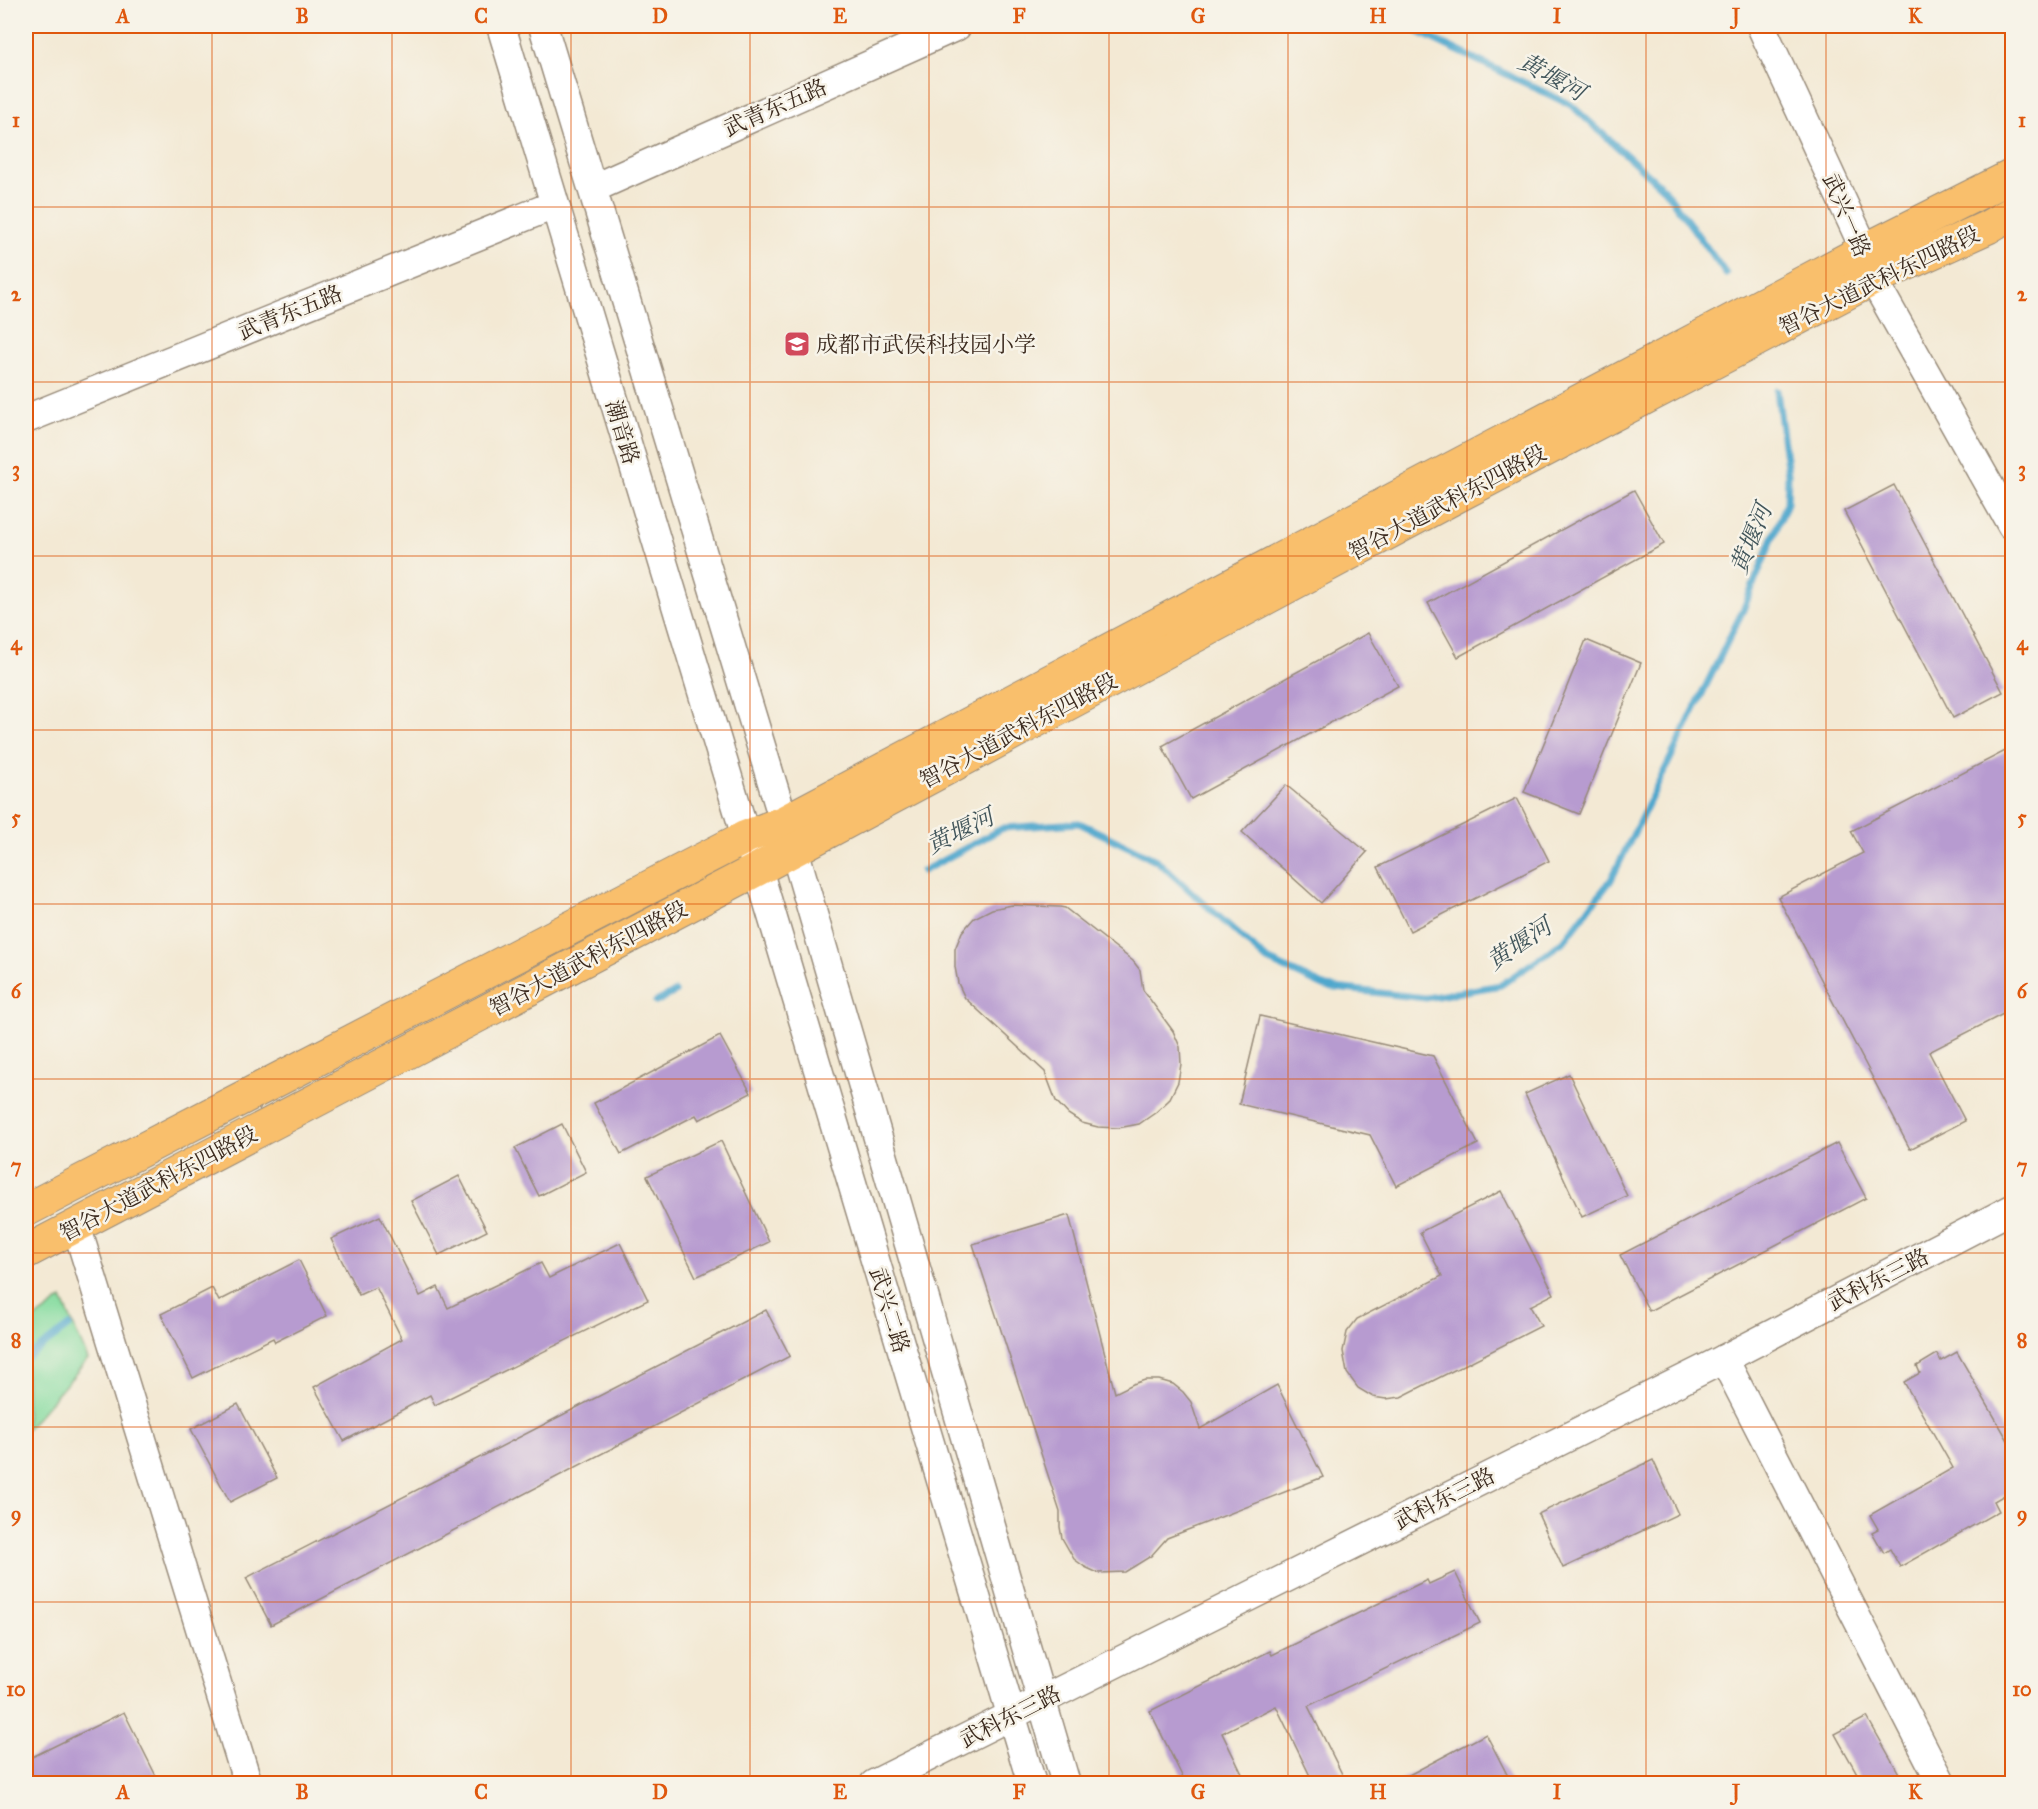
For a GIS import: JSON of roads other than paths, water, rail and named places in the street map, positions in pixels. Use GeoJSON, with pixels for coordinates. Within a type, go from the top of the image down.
{"type":"FeatureCollection","features":[{"type":"Feature","properties":{"kind":"main road"},"geometry":{"type":"LineString","coordinates":[[1869,264],[1957,202],[2013,176]]}},
{"type":"Feature","properties":{"kind":"main road","name":"智谷大道武科东四路段"},"geometry":{"type":"LineString","coordinates":[[26,1252],[758,869],[789,835],[1869,264],[2004,219]]}},
{"type":"Feature","properties":{"kind":"main road","name":"智谷大道武科东四路段"},"geometry":{"type":"LineString","coordinates":[[26,1210],[746,837],[789,835]]}},
{"type":"Feature","properties":{"kind":"street","name":"潮音路"},"geometry":{"type":"LineString","coordinates":[[501,26],[746,837]]}},
{"type":"Feature","properties":{"kind":"street","name":"潮音路"},"geometry":{"type":"LineString","coordinates":[[543,26],[789,835],[1066,1784]]}},
{"type":"Feature","properties":{"kind":"street","name":"武青东五路"},"geometry":{"type":"LineString","coordinates":[[594,188],[957,26]]}},
{"type":"Feature","properties":{"kind":"street","name":"武兴一路"},"geometry":{"type":"LineString","coordinates":[[1761,26],[1869,264],[2013,526]]}},
{"type":"Feature","properties":{"kind":"street"},"geometry":{"type":"LineString","coordinates":[[1957,202],[2013,166]]}},
{"type":"Feature","properties":{"kind":"street","name":"武青东五路"},"geometry":{"type":"LineString","coordinates":[[26,419],[554,205]]}},
{"type":"Feature","properties":{"kind":"street","name":"武兴二路"},"geometry":{"type":"LineString","coordinates":[[746,837],[758,869],[1032,1784]]}},
{"type":"Feature","properties":{"kind":"street","name":"武科东三路"},"geometry":{"type":"LineString","coordinates":[[874,1784],[1724,1359],[2013,1209]]}},
{"type":"Feature","properties":{"kind":"street"},"geometry":{"type":"LineString","coordinates":[[76,1226],[248,1784]]}},
{"type":"Feature","properties":{"kind":"street"},"geometry":{"type":"LineString","coordinates":[[1724,1359],[1942,1784]]}},
{"type":"Feature","properties":{"kind":"waterway","name":"黄堰河"},"geometry":{"type":"LineString","coordinates":[[1406,26],[1571,105],[1665,190],[1726,274]]}},
{"type":"Feature","properties":{"kind":"waterway","name":"黄堰河"},"geometry":{"type":"LineString","coordinates":[[923,871],[1003,828],[1079,823],[1156,860],[1267,960],[1326,987],[1426,998],[1501,985],[1564,941],[1611,880],[1743,610],[1787,503],[1788,474],[1777,391]]}},
{"type":"Feature","properties":{"kind":"waterway","name":"黄堰河"},"geometry":{"type":"LineString","coordinates":[[656,1002],[675,992]]}},
{"type":"Feature","properties":{"kind":"waterway","name":"黄堰河"},"geometry":{"type":"LineString","coordinates":[[26,1358],[69,1326]]}},
{"type":"Feature","properties":{"kind":"place","name":"成都市武侯科技园小学"},"geometry":{"type":"Point","coordinates":[797,344]}}]}
